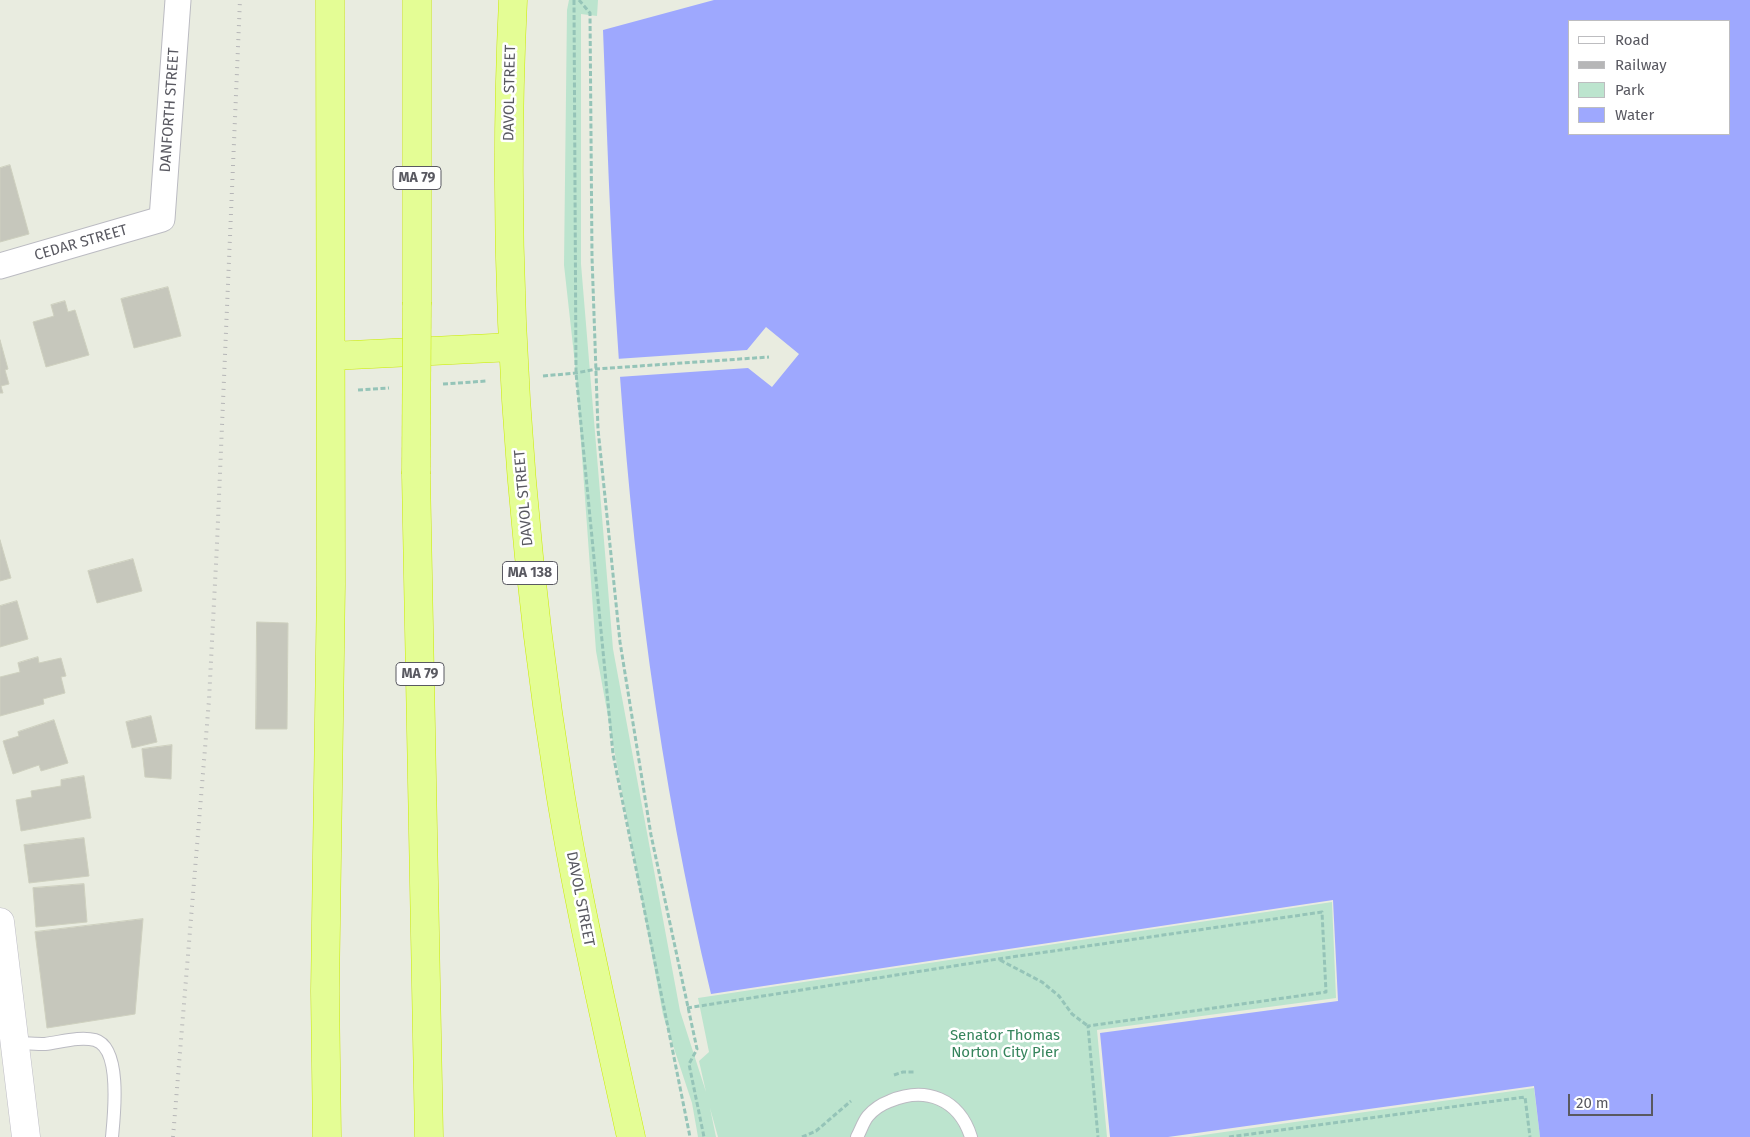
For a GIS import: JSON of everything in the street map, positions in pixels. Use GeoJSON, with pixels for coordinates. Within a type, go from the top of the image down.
{"type":"FeatureCollection","features":[{"type":"Feature","properties":{"kind":"highway"},"geometry":{"type":"LineString","coordinates":[[327,1137],[325,990],[331,584],[330,0]]}},
{"type":"Feature","properties":{"kind":"highway","name":"MA 79"},"geometry":{"type":"LineString","coordinates":[[417,0],[416,474],[429,1137]]}},
{"type":"Feature","properties":{"kind":"highway","name":"DAVOL STREET"},"geometry":{"type":"LineString","coordinates":[[517,1],[509,99],[509,211],[513,348],[527,538],[545,692],[572,855],[631,1137]]}},
{"type":"Feature","properties":{"kind":"highway"},"geometry":{"type":"LineString","coordinates":[[331,356],[513,348]]}},
{"type":"Feature","properties":{"kind":"main road"},"geometry":{"type":"LineString","coordinates":[[0,922],[7,1044],[26,1137]]}},
{"type":"Feature","properties":{"kind":"street","name":"DANFORTH STREET"},"geometry":{"type":"LineString","coordinates":[[162,219],[178,0]]}},
{"type":"Feature","properties":{"kind":"street","name":"CEDAR STREET"},"geometry":{"type":"LineString","coordinates":[[0,266],[162,219]]}},
{"type":"Feature","properties":{"kind":"lane"},"geometry":{"type":"LineString","coordinates":[[7,1044],[42,1044],[83,1039],[102,1043],[107,1048],[110,1056],[115,1086],[112,1137]]}},
{"type":"Feature","properties":{"kind":"lane"},"geometry":{"type":"LineString","coordinates":[[857,1137],[867,1116],[880,1105],[916,1093],[934,1096],[947,1103],[960,1115],[968,1127],[971,1137]]}},
{"type":"Feature","properties":{"kind":"path"},"geometry":{"type":"LineString","coordinates":[[574,0],[576,373],[613,754],[690,1137]]}},
{"type":"Feature","properties":{"kind":"path"},"geometry":{"type":"LineString","coordinates":[[579,0],[590,13],[592,257],[598,429],[620,642],[651,835],[697,1049],[689,1064],[704,1137]]}},
{"type":"Feature","properties":{"kind":"path"},"geometry":{"type":"LineString","coordinates":[[576,373],[596,369],[768,357]]}},
{"type":"Feature","properties":{"kind":"path"},"geometry":{"type":"LineString","coordinates":[[688,1008],[998,959],[1322,912],[1326,992],[1088,1026],[1072,1014],[1060,996],[1042,982],[998,959]]}},
{"type":"Feature","properties":{"kind":"path"},"geometry":{"type":"LineString","coordinates":[[1088,1026],[1098,1137]]}},
{"type":"Feature","properties":{"kind":"path"},"geometry":{"type":"LineString","coordinates":[[1229,1137],[1525,1097],[1530,1137]]}},
{"type":"Feature","properties":{"kind":"green space","name":"Senator Thomas Norton City Pier"},"geometry":{"type":"Polygon","coordinates":[[[569,0],[598,0],[597,16],[581,14],[581,264],[613,649],[680,1011],[706,1092],[699,1061],[709,1052],[698,998],[1332,902],[1336,998],[1097,1030],[1107,1137],[718,1137],[710,1108],[716,1137],[698,1137],[692,1103],[663,1015],[596,651],[576,373],[564,265],[567,10],[569,0]]]}},
{"type":"Feature","properties":{"kind":"green space"},"geometry":{"type":"Polygon","coordinates":[[[1534,1088],[1540,1137],[1189,1137],[1534,1088]]]}},
{"type":"Feature","properties":{"kind":"water"},"geometry":{"type":"Polygon","coordinates":[[[714,0],[1750,0],[1750,1137],[1540,1137],[1534,1086],[1168,1137],[1110,1137],[1100,1033],[1338,1001],[1333,900],[711,994],[676,830],[662,748],[639,582],[623,415],[611,219],[603,30],[714,0]]]}},
{"type":"Feature","properties":{"kind":"pier"},"geometry":{"type":"Polygon","coordinates":[[[766,327],[799,354],[772,387],[748,368],[618,377],[616,359],[747,350],[766,327]]]}},
{"type":"Feature","properties":{"kind":"building"},"geometry":{"type":"Polygon","coordinates":[[[10,165],[29,234],[0,242],[0,168],[10,165]]]}},
{"type":"Feature","properties":{"kind":"building"},"geometry":{"type":"Polygon","coordinates":[[[168,287],[181,336],[134,348],[121,299],[168,287]]]}},
{"type":"Feature","properties":{"kind":"building"},"geometry":{"type":"Polygon","coordinates":[[[65,301],[68,312],[75,310],[89,355],[46,367],[33,322],[54,316],[51,305],[65,301]]]}},
{"type":"Feature","properties":{"kind":"building"},"geometry":{"type":"Polygon","coordinates":[[[0,340],[8,369],[5,370],[9,384],[1,386],[3,393],[0,393],[0,340]]]}},
{"type":"Feature","properties":{"kind":"building"},"geometry":{"type":"Polygon","coordinates":[[[0,540],[11,578],[0,581],[0,540]]]}},
{"type":"Feature","properties":{"kind":"building"},"geometry":{"type":"Polygon","coordinates":[[[133,559],[142,591],[97,603],[88,571],[133,559]]]}},
{"type":"Feature","properties":{"kind":"building"},"geometry":{"type":"Polygon","coordinates":[[[17,601],[28,639],[0,647],[0,606],[17,601]]]}},
{"type":"Feature","properties":{"kind":"building"},"geometry":{"type":"Polygon","coordinates":[[[257,622],[288,623],[287,729],[256,729],[257,622]]]}},
{"type":"Feature","properties":{"kind":"building"},"geometry":{"type":"Polygon","coordinates":[[[38,657],[39,663],[61,658],[66,676],[61,677],[65,693],[43,699],[44,704],[0,716],[0,677],[20,672],[18,663],[38,657]]]}},
{"type":"Feature","properties":{"kind":"building"},"geometry":{"type":"Polygon","coordinates":[[[151,716],[157,742],[132,748],[126,722],[151,716]]]}},
{"type":"Feature","properties":{"kind":"building"},"geometry":{"type":"Polygon","coordinates":[[[54,720],[68,763],[41,771],[39,765],[13,774],[3,741],[19,736],[18,732],[54,720]]]}},
{"type":"Feature","properties":{"kind":"building"},"geometry":{"type":"Polygon","coordinates":[[[172,745],[171,779],[145,777],[142,749],[172,745]]]}},
{"type":"Feature","properties":{"kind":"building"},"geometry":{"type":"Polygon","coordinates":[[[84,776],[91,818],[21,831],[16,800],[32,797],[31,791],[61,786],[61,780],[84,776]]]}},
{"type":"Feature","properties":{"kind":"building"},"geometry":{"type":"Polygon","coordinates":[[[84,838],[89,876],[29,883],[24,845],[84,838]]]}},
{"type":"Feature","properties":{"kind":"building"},"geometry":{"type":"Polygon","coordinates":[[[84,884],[87,922],[36,927],[33,888],[84,884]]]}},
{"type":"Feature","properties":{"kind":"building"},"geometry":{"type":"Polygon","coordinates":[[[143,919],[135,1014],[47,1028],[35,932],[143,919]]]}},
{"type":"Feature","properties":{"kind":"railway"},"geometry":{"type":"LineString","coordinates":[[173,1137],[209,700],[240,0]]}}]}
